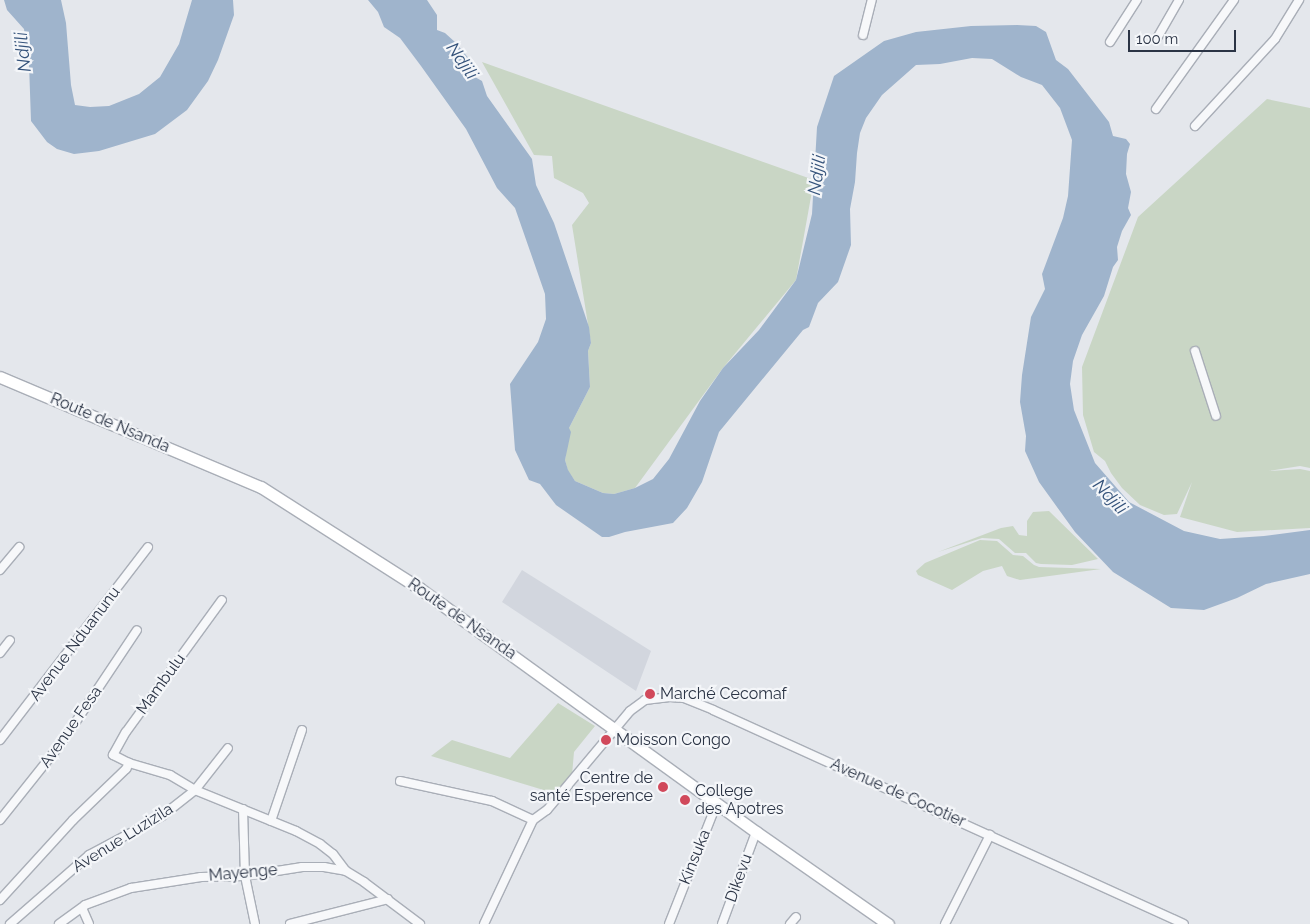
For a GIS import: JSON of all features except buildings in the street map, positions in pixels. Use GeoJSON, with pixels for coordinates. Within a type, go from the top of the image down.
{"type":"FeatureCollection","features":[{"type":"Feature","properties":{"kind":"street"},"geometry":{"type":"LineString","coordinates":[[863,35],[872,0]]}},
{"type":"Feature","properties":{"kind":"street"},"geometry":{"type":"LineString","coordinates":[[1110,42],[1137,0]]}},
{"type":"Feature","properties":{"kind":"street"},"geometry":{"type":"LineString","coordinates":[[1156,40],[1179,0]]}},
{"type":"Feature","properties":{"kind":"street"},"geometry":{"type":"LineString","coordinates":[[1156,109],[1234,0]]}},
{"type":"Feature","properties":{"kind":"street"},"geometry":{"type":"LineString","coordinates":[[1195,126],[1275,39],[1299,0]]}},
{"type":"Feature","properties":{"kind":"street"},"geometry":{"type":"LineString","coordinates":[[1195,351],[1216,416]]}},
{"type":"Feature","properties":{"kind":"street","name":"Route de Nsanda"},"geometry":{"type":"LineString","coordinates":[[0,377],[261,487],[419,588],[616,728],[756,832],[888,924]]}},
{"type":"Feature","properties":{"kind":"street"},"geometry":{"type":"LineString","coordinates":[[0,570],[19,547]]}},
{"type":"Feature","properties":{"kind":"street","name":"Avenue Nduanunu"},"geometry":{"type":"LineString","coordinates":[[0,740],[148,547]]}},
{"type":"Feature","properties":{"kind":"street","name":"Mambulu"},"geometry":{"type":"LineString","coordinates":[[195,790],[170,775],[130,763],[113,755],[122,739],[222,600]]}},
{"type":"Feature","properties":{"kind":"street","name":"Avenue Fesa"},"geometry":{"type":"LineString","coordinates":[[0,820],[63,741],[137,630]]}},
{"type":"Feature","properties":{"kind":"street"},"geometry":{"type":"LineString","coordinates":[[0,653],[10,640]]}},
{"type":"Feature","properties":{"kind":"street","name":"Avenue de Cocotier"},"geometry":{"type":"LineString","coordinates":[[532,820],[547,810],[630,711],[645,700],[670,697],[684,698],[990,835],[1182,924]]}},
{"type":"Feature","properties":{"kind":"street"},"geometry":{"type":"LineString","coordinates":[[271,821],[302,730]]}},
{"type":"Feature","properties":{"kind":"street"},"geometry":{"type":"LineString","coordinates":[[228,748],[195,790],[296,830],[333,854],[346,871]]}},
{"type":"Feature","properties":{"kind":"street"},"geometry":{"type":"LineString","coordinates":[[0,900],[130,763]]}},
{"type":"Feature","properties":{"kind":"street"},"geometry":{"type":"LineString","coordinates":[[400,781],[492,801],[532,820],[484,924]]}},
{"type":"Feature","properties":{"kind":"street","name":"Avenue Luzizila"},"geometry":{"type":"LineString","coordinates":[[10,924],[90,855],[162,816],[195,790]]}},
{"type":"Feature","properties":{"kind":"street","name":"Kinsuka"},"geometry":{"type":"LineString","coordinates":[[669,924],[717,803]]}},
{"type":"Feature","properties":{"kind":"street"},"geometry":{"type":"LineString","coordinates":[[243,808],[245,876],[255,924]]}},
{"type":"Feature","properties":{"kind":"street","name":"Dikevu"},"geometry":{"type":"LineString","coordinates":[[722,924],[756,832]]}},
{"type":"Feature","properties":{"kind":"street"},"geometry":{"type":"LineString","coordinates":[[945,924],[990,835]]}},
{"type":"Feature","properties":{"kind":"street","name":"Mayenge"},"geometry":{"type":"LineString","coordinates":[[58,924],[84,905],[146,885],[201,877],[245,876],[302,867],[324,867],[346,871],[388,899],[420,924]]}},
{"type":"Feature","properties":{"kind":"street"},"geometry":{"type":"LineString","coordinates":[[290,924],[388,899]]}},
{"type":"Feature","properties":{"kind":"street"},"geometry":{"type":"LineString","coordinates":[[82,908],[89,924]]}},
{"type":"Feature","properties":{"kind":"street"},"geometry":{"type":"LineString","coordinates":[[790,924],[796,917]]}},
{"type":"Feature","properties":{"kind":"shaded area"},"geometry":{"type":"Polygon","coordinates":[[[522,570],[651,651],[636,691],[502,602],[522,570]]]}},
{"type":"Feature","properties":{"kind":"green space"},"geometry":{"type":"Polygon","coordinates":[[[482,62],[814,180],[796,280],[723,368],[635,488],[614,494],[603,493],[575,481],[568,471],[565,460],[569,428],[590,387],[588,351],[591,343],[572,225],[589,203],[583,193],[554,178],[552,156],[534,155],[482,62]]]}},
{"type":"Feature","properties":{"kind":"green space"},"geometry":{"type":"Polygon","coordinates":[[[1267,99],[1310,108],[1310,468],[1300,466],[1268,471],[1300,469],[1310,471],[1310,528],[1237,532],[1180,517],[1192,482],[1177,514],[1164,515],[1140,505],[1122,488],[1105,461],[1094,452],[1083,415],[1082,367],[1138,217],[1267,99]]]}},
{"type":"Feature","properties":{"kind":"green space"},"geometry":{"type":"Polygon","coordinates":[[[1049,511],[1098,559],[1072,565],[1041,564],[1036,563],[1026,553],[1015,553],[999,539],[982,538],[938,552],[1001,528],[1013,526],[1019,535],[1027,536],[1027,521],[1033,512],[1049,511]]]}},
{"type":"Feature","properties":{"kind":"green space"},"geometry":{"type":"Polygon","coordinates":[[[980,540],[997,541],[1013,555],[1023,556],[1039,567],[1101,569],[1020,580],[1007,576],[1002,566],[983,571],[952,590],[918,575],[916,571],[925,563],[980,540]]]}},
{"type":"Feature","properties":{"kind":"green space"},"geometry":{"type":"Polygon","coordinates":[[[558,703],[595,726],[574,752],[570,798],[431,756],[452,740],[510,758],[558,703]]]}},
{"type":"Feature","properties":{"kind":"water"},"geometry":{"type":"Polygon","coordinates":[[[4,0],[61,0],[66,23],[71,85],[75,105],[90,107],[109,106],[139,94],[160,77],[179,44],[192,0],[233,0],[234,15],[218,60],[208,81],[187,110],[155,134],[99,151],[74,154],[57,149],[47,142],[31,121],[29,64],[24,29],[7,10],[4,0]]]}},
{"type":"Feature","properties":{"kind":"water","name":"Ndjili"},"geometry":{"type":"Polygon","coordinates":[[[368,0],[427,0],[437,15],[437,30],[445,33],[456,43],[475,66],[475,77],[482,81],[487,96],[532,159],[536,185],[554,223],[589,327],[591,343],[588,351],[590,387],[569,428],[571,432],[565,460],[568,470],[575,481],[603,493],[614,494],[635,488],[653,479],[669,459],[700,401],[723,368],[759,330],[796,280],[812,214],[817,127],[834,76],[884,41],[916,32],[971,26],[1017,25],[1036,26],[1046,32],[1056,60],[1068,69],[1109,122],[1113,136],[1126,139],[1130,144],[1127,154],[1126,174],[1131,192],[1128,208],[1131,215],[1122,231],[1117,247],[1118,260],[1113,267],[1104,296],[1082,335],[1073,361],[1070,384],[1074,410],[1095,463],[1129,502],[1184,531],[1220,539],[1310,530],[1310,574],[1266,584],[1237,598],[1204,610],[1171,608],[1113,572],[1075,532],[1039,482],[1025,451],[1026,436],[1020,402],[1022,375],[1031,317],[1045,289],[1042,274],[1063,218],[1068,196],[1072,140],[1060,108],[1042,85],[1021,77],[992,59],[972,58],[940,64],[916,65],[882,95],[866,118],[860,133],[850,209],[851,245],[838,282],[818,303],[809,327],[803,330],[719,432],[702,482],[687,508],[673,523],[602,537],[556,505],[540,484],[529,480],[515,450],[510,384],[538,342],[546,319],[545,294],[515,208],[497,188],[466,129],[400,38],[384,27],[378,12],[368,0]]]}},
{"type":"Feature","properties":{"kind":"place","name":"Marché Cecomaf"},"geometry":{"type":"Point","coordinates":[650,694]}},
{"type":"Feature","properties":{"kind":"place","name":"Moisson Congo"},"geometry":{"type":"Point","coordinates":[606,740]}},
{"type":"Feature","properties":{"kind":"place","name":"Centre de santé Esperence"},"geometry":{"type":"Point","coordinates":[663,787]}},
{"type":"Feature","properties":{"kind":"place","name":"College des Apotres"},"geometry":{"type":"Point","coordinates":[685,800]}}]}
